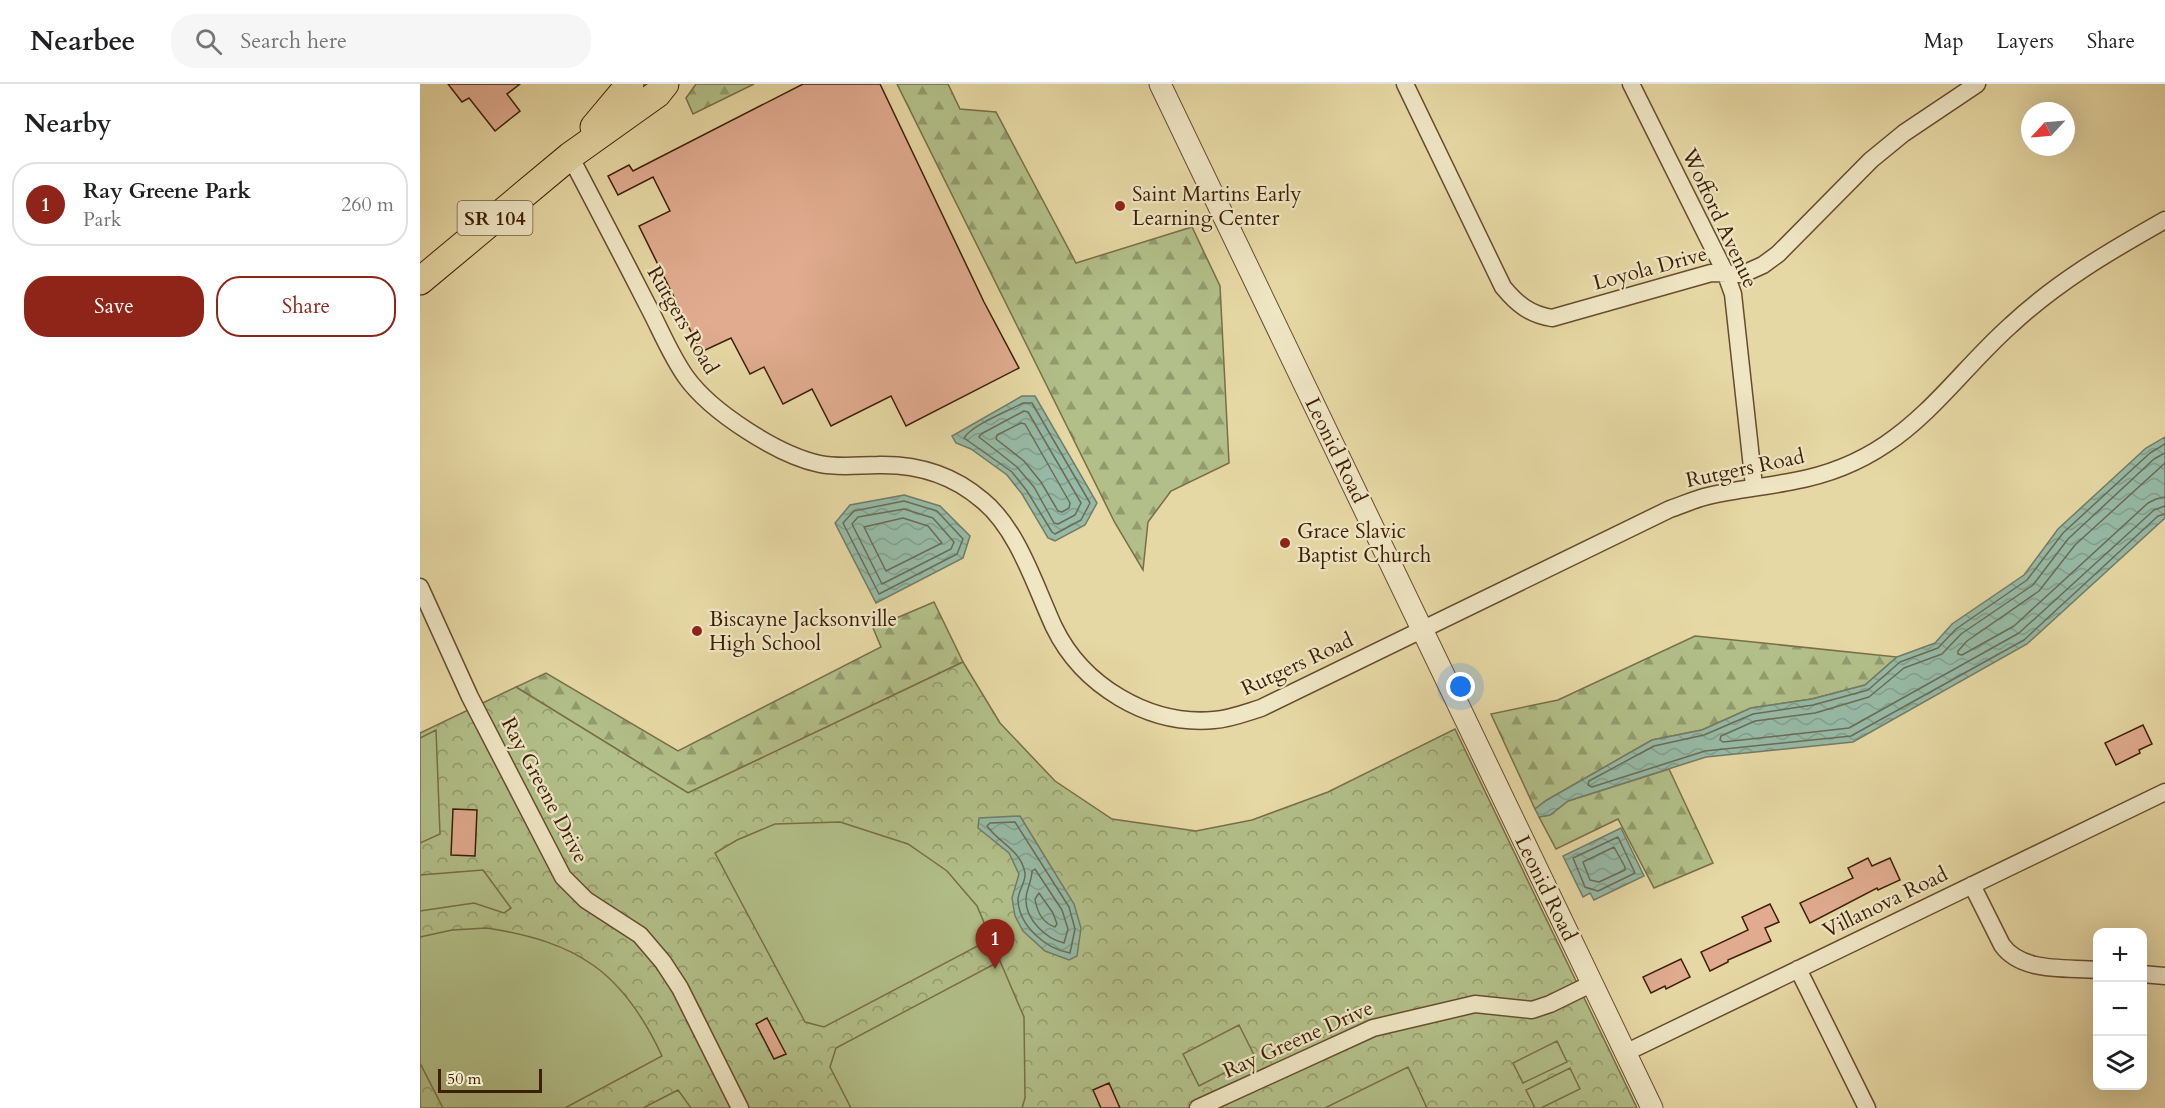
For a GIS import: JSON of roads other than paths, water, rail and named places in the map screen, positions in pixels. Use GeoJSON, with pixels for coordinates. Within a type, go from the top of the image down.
{"type":"FeatureCollection","features":[{"type":"Feature","properties":{"kind":"main road","name":"SR 104"},"geometry":{"type":"LineString","coordinates":[[570,156],[630,84]]}},
{"type":"Feature","properties":{"kind":"main road","name":"SR 104"},"geometry":{"type":"LineString","coordinates":[[420,281],[570,156],[657,94],[665,84]]}},
{"type":"Feature","properties":{"kind":"street","name":"Leonid Road"},"geometry":{"type":"LineString","coordinates":[[1160,84],[1652,1108]]}},
{"type":"Feature","properties":{"kind":"street","name":"Loyola Drive"},"geometry":{"type":"LineString","coordinates":[[1405,84],[1503,287],[1523,309],[1552,318],[1711,273],[1743,274],[1763,265],[1778,254],[1871,160],[1904,133],[1977,84]]}},
{"type":"Feature","properties":{"kind":"street","name":"Wofford Avenue"},"geometry":{"type":"LineString","coordinates":[[1630,84],[1725,272],[1733,294],[1754,486]]}},
{"type":"Feature","properties":{"kind":"street","name":"Rutgers Road"},"geometry":{"type":"LineString","coordinates":[[570,156],[675,360],[700,394],[717,410],[770,444],[800,458],[837,467],[900,465],[944,475],[966,487],[1000,517],[1065,647],[1095,681],[1116,696],[1139,708],[1162,716],[1190,720],[1235,717],[1261,708],[1670,509],[1708,496],[1754,486],[1792,482],[1830,472],[1863,458],[1886,444],[1932,406],[2010,326],[2039,301],[2083,268],[2165,220]]}},
{"type":"Feature","properties":{"kind":"street","name":"Ray Greene Drive"},"geometry":{"type":"LineString","coordinates":[[420,586],[470,697],[563,877],[586,900],[640,935],[663,962],[680,988],[740,1108]]}},
{"type":"Feature","properties":{"kind":"street","name":"Villanova Road"},"geometry":{"type":"LineString","coordinates":[[1625,1053],[2165,792]]}},
{"type":"Feature","properties":{"kind":"street"},"geometry":{"type":"LineString","coordinates":[[1972,885],[2008,954],[2032,964],[2093,970]]}},
{"type":"Feature","properties":{"kind":"street"},"geometry":{"type":"LineString","coordinates":[[1798,969],[1867,1108]]}},
{"type":"Feature","properties":{"kind":"street"},"geometry":{"type":"LineString","coordinates":[[2147,974],[2165,976]]}},
{"type":"Feature","properties":{"kind":"street","name":"Ray Greene Drive"},"geometry":{"type":"LineString","coordinates":[[1197,1108],[1373,1028],[1475,1004],[1532,1010],[1591,984]]}},
{"type":"Feature","properties":{"kind":"water"},"geometry":{"type":"Polygon","coordinates":[[[1022,396],[1035,396],[1097,503],[1085,525],[1055,541],[1048,538],[1022,494],[1007,475],[971,449],[956,443],[952,436],[1022,396]]]}},
{"type":"Feature","properties":{"kind":"water"},"geometry":{"type":"Polygon","coordinates":[[[2165,437],[2165,518],[2027,644],[1853,742],[1706,757],[1568,801],[1550,815],[1539,817],[1535,809],[1547,800],[1652,740],[1702,730],[1751,708],[1812,699],[1865,685],[1897,657],[1935,643],[1952,624],[2024,575],[2058,529],[2146,448],[2165,437]]]}},
{"type":"Feature","properties":{"kind":"water"},"geometry":{"type":"Polygon","coordinates":[[[904,495],[940,506],[970,536],[963,558],[876,603],[835,523],[850,505],[904,495]]]}},
{"type":"Feature","properties":{"kind":"water"},"geometry":{"type":"Polygon","coordinates":[[[1020,816],[1074,904],[1081,928],[1077,956],[1069,960],[1045,951],[1023,931],[1015,916],[1012,898],[1019,874],[1009,853],[978,828],[979,818],[1020,816]]]}},
{"type":"Feature","properties":{"kind":"water"},"geometry":{"type":"Polygon","coordinates":[[[1621,828],[1644,876],[1594,900],[1590,893],[1583,897],[1563,856],[1621,828]]]}},
{"type":"Feature","properties":{"kind":"place","name":"Saint Martins Early Learning Center"},"geometry":{"type":"Point","coordinates":[1120,206]}},
{"type":"Feature","properties":{"kind":"place","name":"Grace Slavic Baptist Church"},"geometry":{"type":"Point","coordinates":[1285,543]}},
{"type":"Feature","properties":{"kind":"place","name":"Biscayne Jacksonville High School"},"geometry":{"type":"Point","coordinates":[697,631]}},
{"type":"Feature","properties":{"kind":"place","name":"Ray Greene Park"},"geometry":{"type":"Point","coordinates":[995,969]}}]}
